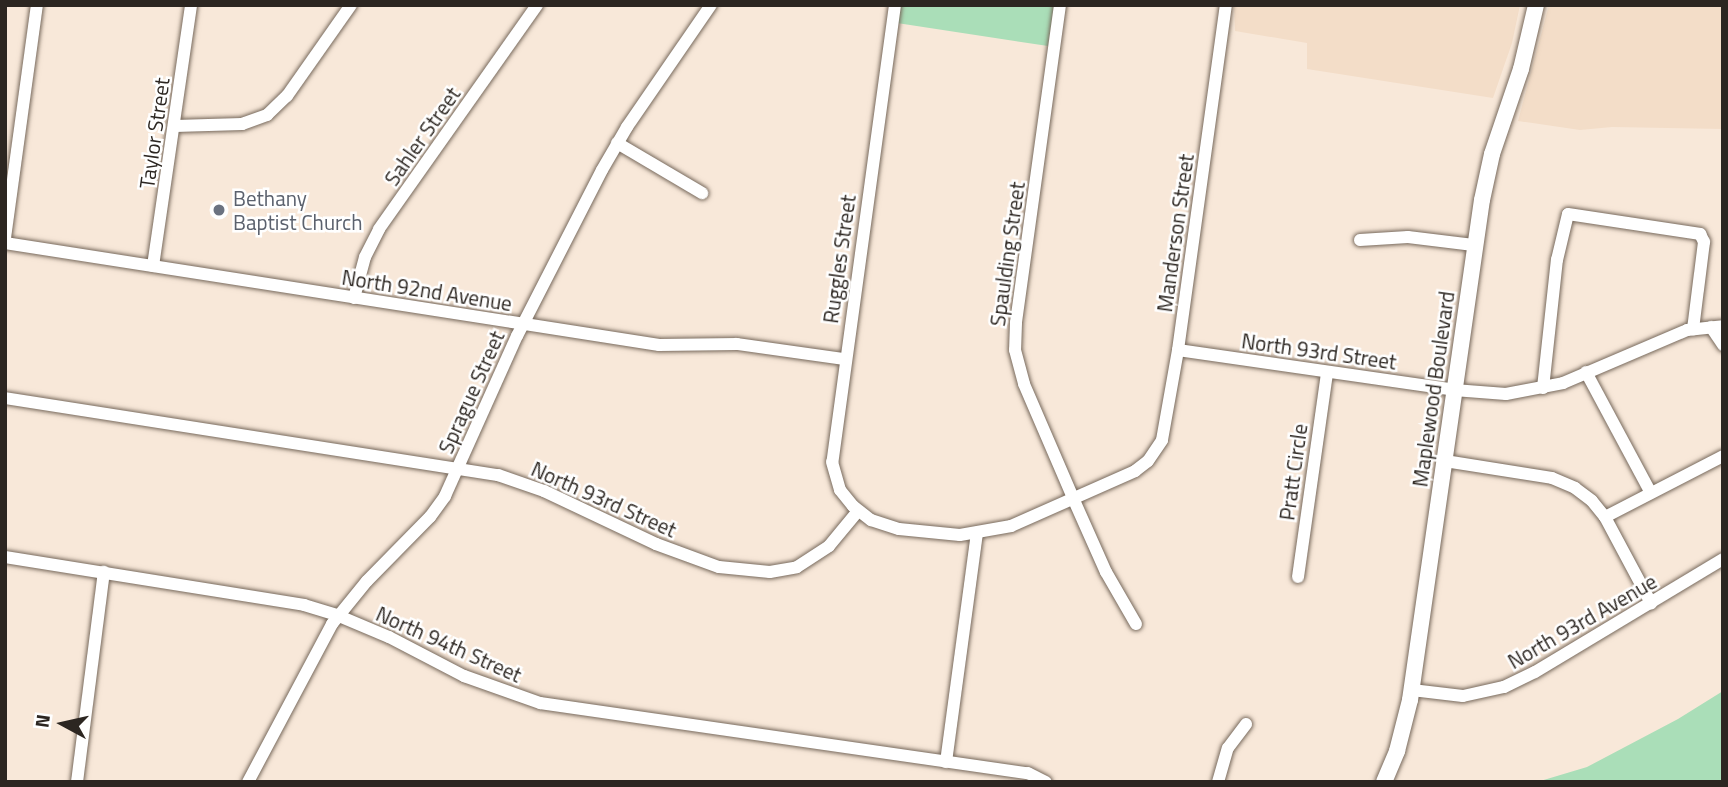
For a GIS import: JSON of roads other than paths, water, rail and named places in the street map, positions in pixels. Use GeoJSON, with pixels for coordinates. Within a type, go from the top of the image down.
{"type":"FeatureCollection","features":[{"type":"Feature","properties":{"kind":"street"},"geometry":{"type":"LineString","coordinates":[[5,240],[37,5]]}},
{"type":"Feature","properties":{"kind":"street","name":"Taylor Street"},"geometry":{"type":"LineString","coordinates":[[153,266],[191,5]]}},
{"type":"Feature","properties":{"kind":"street"},"geometry":{"type":"LineString","coordinates":[[175,125],[242,124],[267,115],[287,96],[351,5]]}},
{"type":"Feature","properties":{"kind":"street","name":"Sahler Street"},"geometry":{"type":"LineString","coordinates":[[354,298],[365,257],[379,229],[537,5]]}},
{"type":"Feature","properties":{"kind":"street","name":"Sprague Street"},"geometry":{"type":"LineString","coordinates":[[250,781],[339,615],[367,581],[430,517],[459,468],[524,324],[617,143],[711,5]]}},
{"type":"Feature","properties":{"kind":"street","name":"Ruggles Street"},"geometry":{"type":"LineString","coordinates":[[858,511],[840,490],[832,463],[844,359],[895,5]]}},
{"type":"Feature","properties":{"kind":"street","name":"Spaulding Street"},"geometry":{"type":"LineString","coordinates":[[1060,5],[1015,339],[1024,384],[1106,572],[1136,624]]}},
{"type":"Feature","properties":{"kind":"street","name":"Manderson Street"},"geometry":{"type":"LineString","coordinates":[[1073,498],[1135,471],[1157,451],[1167,427],[1226,5]]}},
{"type":"Feature","properties":{"kind":"street","name":"Maplewood Boulevard"},"geometry":{"type":"LineString","coordinates":[[1384,782],[1400,741],[1412,690],[1474,245],[1492,154],[1521,69],[1536,5]]}},
{"type":"Feature","properties":{"kind":"street"},"geometry":{"type":"LineString","coordinates":[[617,143],[702,193]]}},
{"type":"Feature","properties":{"kind":"street"},"geometry":{"type":"LineString","coordinates":[[1543,388],[1557,260],[1568,214],[1700,234],[1704,242],[1693,329]]}},
{"type":"Feature","properties":{"kind":"street"},"geometry":{"type":"LineString","coordinates":[[1360,240],[1408,237],[1474,245]]}},
{"type":"Feature","properties":{"kind":"street","name":"North 92nd Avenue"},"geometry":{"type":"LineString","coordinates":[[5,240],[153,266],[659,345],[737,344],[844,359]]}},
{"type":"Feature","properties":{"kind":"street","name":"North 93rd Street"},"geometry":{"type":"LineString","coordinates":[[1178,350],[1327,373],[1506,394],[1543,388],[1658,340],[1693,329],[1717,327],[1723,345]]}},
{"type":"Feature","properties":{"kind":"street"},"geometry":{"type":"LineString","coordinates":[[1586,372],[1651,493]]}},
{"type":"Feature","properties":{"kind":"street","name":"Pratt Circle"},"geometry":{"type":"LineString","coordinates":[[1298,577],[1327,373]]}},
{"type":"Feature","properties":{"kind":"street","name":"North 93rd Street"},"geometry":{"type":"LineString","coordinates":[[5,398],[459,468],[526,484],[697,561],[752,571],[784,571],[804,564],[829,546],[858,511]]}},
{"type":"Feature","properties":{"kind":"street"},"geometry":{"type":"LineString","coordinates":[[1605,517],[1723,456]]}},
{"type":"Feature","properties":{"kind":"street"},"geometry":{"type":"LineString","coordinates":[[1445,461],[1560,481],[1586,496],[1605,517],[1651,603]]}},
{"type":"Feature","properties":{"kind":"street"},"geometry":{"type":"LineString","coordinates":[[858,511],[871,520],[899,529],[947,535],[977,533],[1011,526],[1073,498]]}},
{"type":"Feature","properties":{"kind":"street"},"geometry":{"type":"LineString","coordinates":[[946,762],[977,533]]}},
{"type":"Feature","properties":{"kind":"street","name":"North 94th Street"},"geometry":{"type":"LineString","coordinates":[[5,556],[258,595],[339,615],[464,676],[540,703],[1028,774],[1046,782]]}},
{"type":"Feature","properties":{"kind":"street","name":"North 93rd Avenue"},"geometry":{"type":"LineString","coordinates":[[1412,690],[1463,696],[1504,687],[1723,559]]}},
{"type":"Feature","properties":{"kind":"street"},"geometry":{"type":"LineString","coordinates":[[76,782],[104,572]]}},
{"type":"Feature","properties":{"kind":"street"},"geometry":{"type":"LineString","coordinates":[[1218,782],[1228,748],[1246,724]]}},
{"type":"Feature","properties":{"kind":"place","name":"Bethany Baptist Church"},"geometry":{"type":"Point","coordinates":[219,210]}}]}
